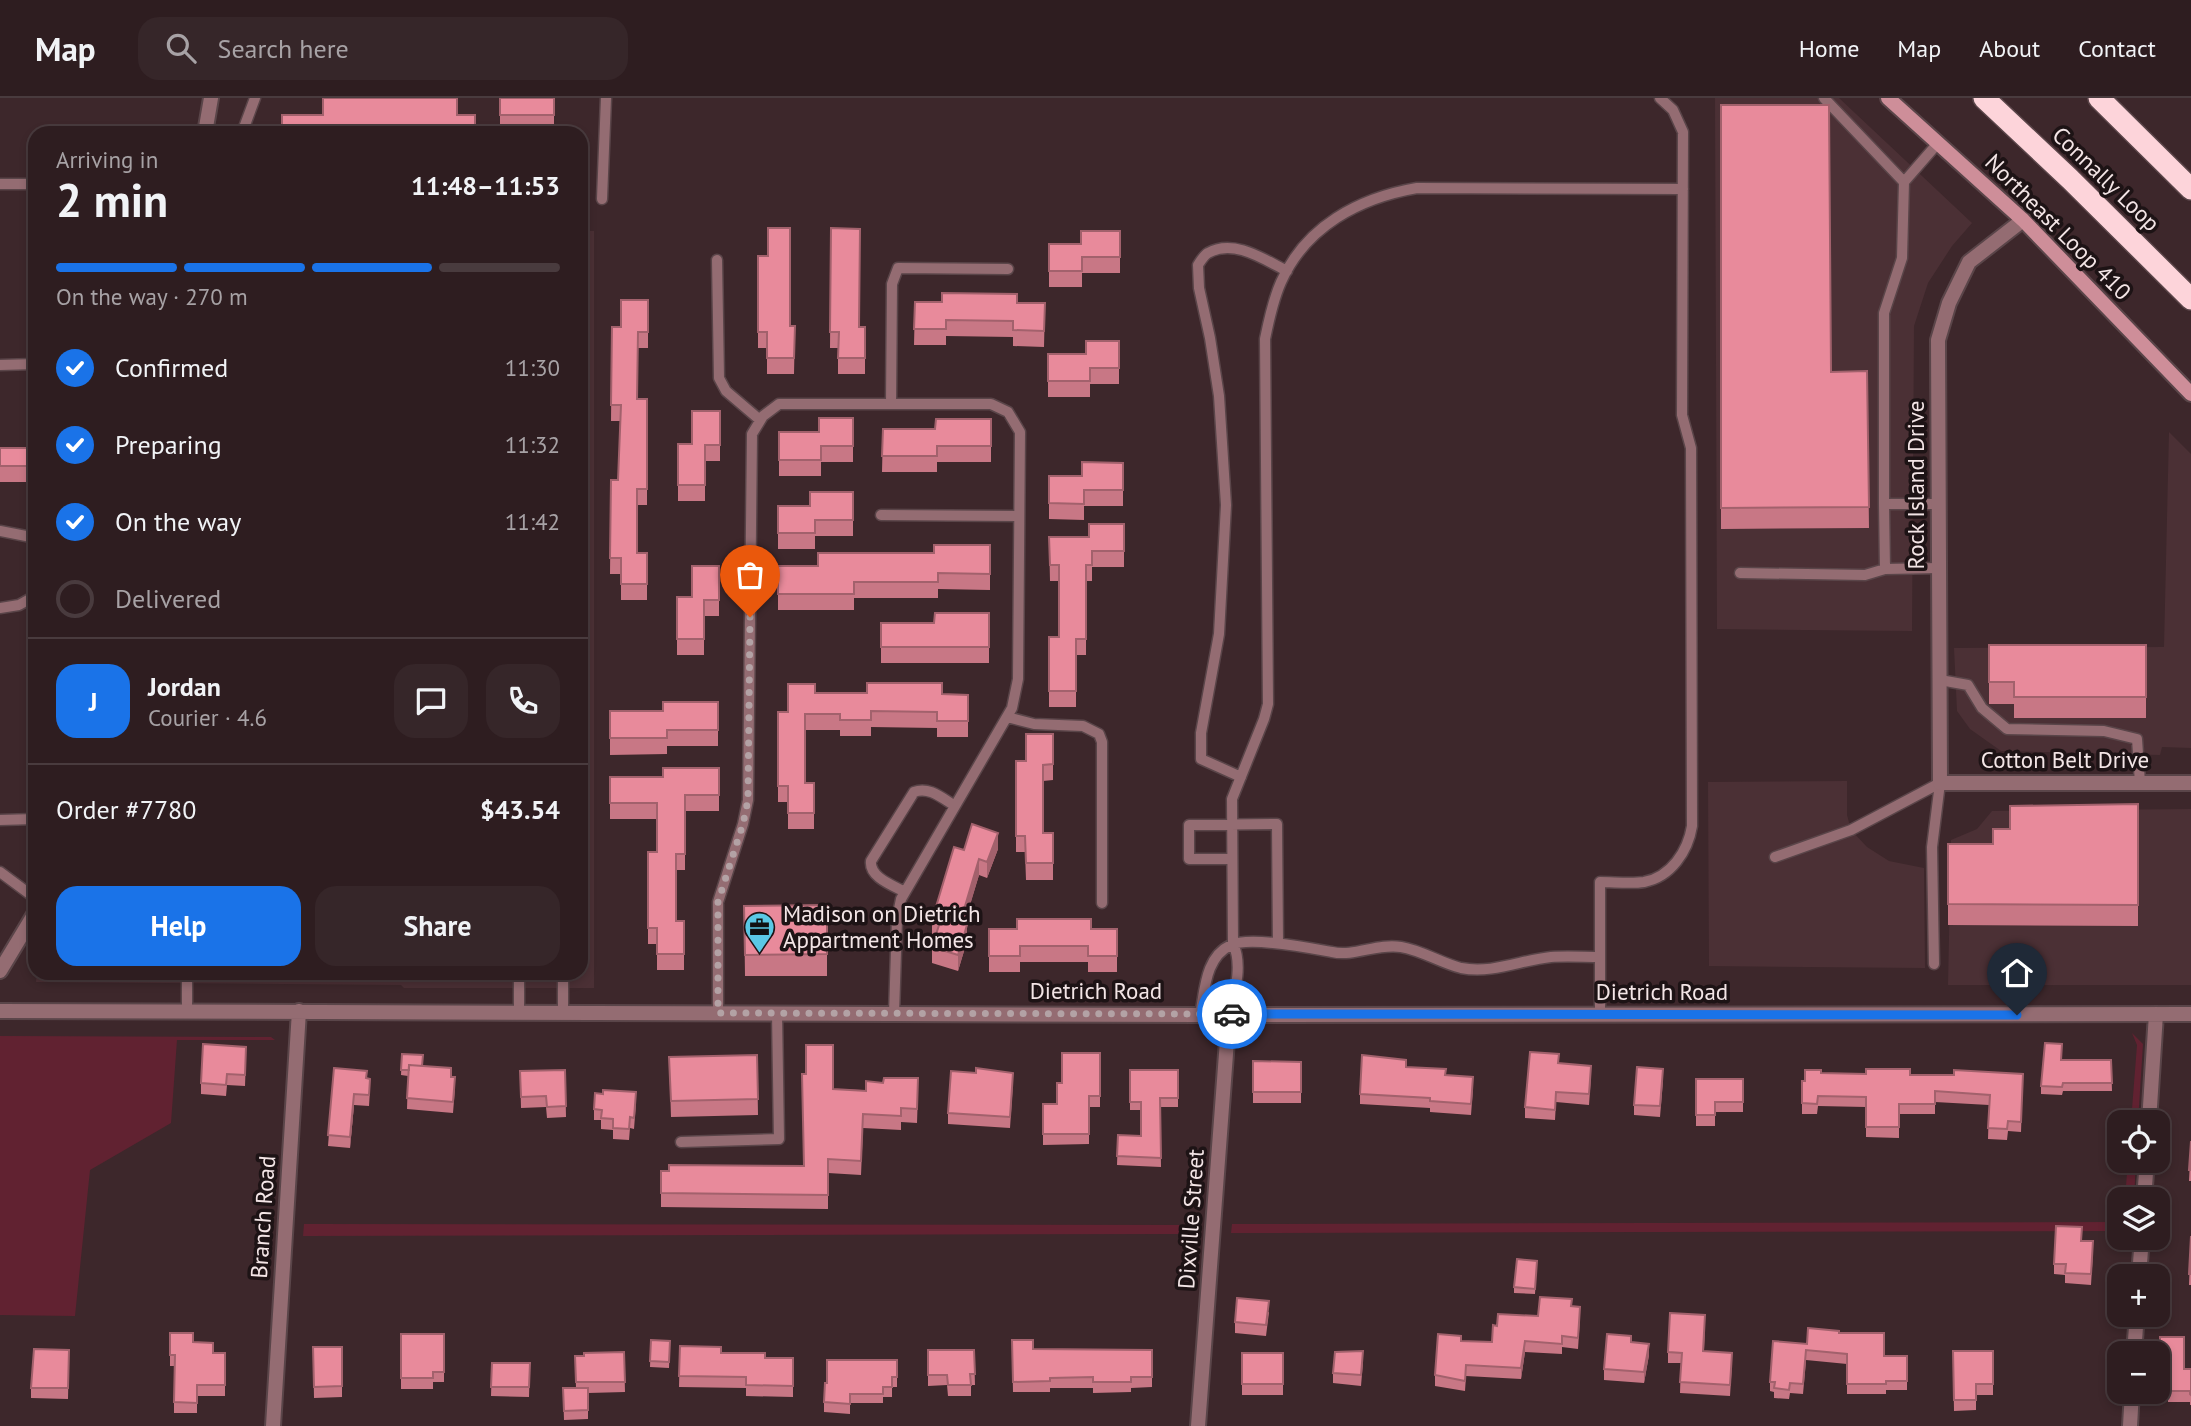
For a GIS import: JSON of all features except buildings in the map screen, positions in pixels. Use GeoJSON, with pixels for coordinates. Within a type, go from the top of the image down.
{"type":"FeatureCollection","features":[{"type":"Feature","properties":{"kind":"highway","name":"Connally Loop"},"geometry":{"type":"LineString","coordinates":[[1983,98],[2070,179],[2191,299]]}},
{"type":"Feature","properties":{"kind":"highway"},"geometry":{"type":"LineString","coordinates":[[2099,98],[2191,189]]}},
{"type":"Feature","properties":{"kind":"main road","name":"Northeast Loop 410"},"geometry":{"type":"LineString","coordinates":[[1888,98],[2023,220],[2191,394]]}},
{"type":"Feature","properties":{"kind":"street"},"geometry":{"type":"LineString","coordinates":[[206,126],[211,98]]}},
{"type":"Feature","properties":{"kind":"street","name":"Rock Island Drive"},"geometry":{"type":"LineString","coordinates":[[1940,783],[1938,340],[1949,303],[1969,262],[2023,220]]}},
{"type":"Feature","properties":{"kind":"street","name":"Cotton Belt Drive"},"geometry":{"type":"LineString","coordinates":[[1940,783],[2191,783]]}},
{"type":"Feature","properties":{"kind":"street"},"geometry":{"type":"LineString","coordinates":[[0,971],[28,938]]}},
{"type":"Feature","properties":{"kind":"street","name":"Dietrich Road"},"geometry":{"type":"LineString","coordinates":[[0,1011],[1200,1015],[2191,1014]]}},
{"type":"Feature","properties":{"kind":"street","name":"Branch Road"},"geometry":{"type":"LineString","coordinates":[[273,1426],[299,1011]]}},
{"type":"Feature","properties":{"kind":"street","name":"Dixville Street"},"geometry":{"type":"LineString","coordinates":[[1198,1426],[1228,1014]]}},
{"type":"Feature","properties":{"kind":"street"},"geometry":{"type":"LineString","coordinates":[[2150,1110],[2156,1014]]}},
{"type":"Feature","properties":{"kind":"street"},"geometry":{"type":"LineString","coordinates":[[2130,1426],[2131,1404]]}},
{"type":"Feature","properties":{"kind":"lane"},"geometry":{"type":"LineString","coordinates":[[245,126],[255,98]]}},
{"type":"Feature","properties":{"kind":"lane"},"geometry":{"type":"LineString","coordinates":[[602,200],[606,98]]}},
{"type":"Feature","properties":{"kind":"lane"},"geometry":{"type":"LineString","coordinates":[[1600,1015],[1600,882],[1645,882],[1659,876],[1681,856],[1689,843],[1692,826],[1691,447],[1682,415],[1683,132],[1673,110],[1660,98]]}},
{"type":"Feature","properties":{"kind":"lane"},"geometry":{"type":"LineString","coordinates":[[1824,98],[1905,182]]}},
{"type":"Feature","properties":{"kind":"lane"},"geometry":{"type":"LineString","coordinates":[[1885,569],[1884,313],[1902,258],[1905,182],[1938,143]]}},
{"type":"Feature","properties":{"kind":"lane"},"geometry":{"type":"LineString","coordinates":[[0,184],[28,184]]}},
{"type":"Feature","properties":{"kind":"lane"},"geometry":{"type":"LineString","coordinates":[[1228,1014],[1237,983],[1237,953],[1233,943],[1232,799],[1268,704],[1265,339],[1281,280],[1301,249],[1328,224],[1354,206],[1387,193],[1417,188],[1683,189]]}},
{"type":"Feature","properties":{"kind":"lane"},"geometry":{"type":"LineString","coordinates":[[1241,777],[1201,759],[1201,733],[1219,634],[1226,505],[1219,396],[1199,288],[1198,265],[1207,253],[1226,248],[1252,253],[1287,271]]}},
{"type":"Feature","properties":{"kind":"lane"},"geometry":{"type":"LineString","coordinates":[[717,260],[719,378],[726,391],[761,421]]}},
{"type":"Feature","properties":{"kind":"lane"},"geometry":{"type":"LineString","coordinates":[[891,404],[892,284],[898,268],[1008,269]]}},
{"type":"Feature","properties":{"kind":"lane"},"geometry":{"type":"LineString","coordinates":[[0,365],[28,364]]}},
{"type":"Feature","properties":{"kind":"lane"},"geometry":{"type":"LineString","coordinates":[[718,1013],[718,902],[748,800],[752,434],[779,404],[990,404],[1008,412],[1020,432],[1018,679],[1012,708],[901,899],[897,919],[894,1014]]}},
{"type":"Feature","properties":{"kind":"lane"},"geometry":{"type":"LineString","coordinates":[[1884,504],[1939,504]]}},
{"type":"Feature","properties":{"kind":"lane"},"geometry":{"type":"LineString","coordinates":[[881,516],[1019,516]]}},
{"type":"Feature","properties":{"kind":"lane"},"geometry":{"type":"LineString","coordinates":[[0,531],[28,536]]}},
{"type":"Feature","properties":{"kind":"lane"},"geometry":{"type":"LineString","coordinates":[[1740,573],[1865,575],[1885,569],[1939,568]]}},
{"type":"Feature","properties":{"kind":"lane"},"geometry":{"type":"LineString","coordinates":[[0,608],[19,605],[28,600]]}},
{"type":"Feature","properties":{"kind":"lane"},"geometry":{"type":"LineString","coordinates":[[1940,680],[1968,685],[1982,708],[2007,729],[2104,731],[2137,739],[2140,783]]}},
{"type":"Feature","properties":{"kind":"lane"},"geometry":{"type":"LineString","coordinates":[[1007,717],[1034,724],[1083,726],[1099,734],[1102,742],[1102,903]]}},
{"type":"Feature","properties":{"kind":"lane"},"geometry":{"type":"LineString","coordinates":[[1775,857],[1851,830],[1940,783]]}},
{"type":"Feature","properties":{"kind":"lane"},"geometry":{"type":"LineString","coordinates":[[1934,964],[1932,847],[1940,783]]}},
{"type":"Feature","properties":{"kind":"lane"},"geometry":{"type":"LineString","coordinates":[[905,892],[874,874],[870,866],[871,860],[914,792],[928,790],[955,806]]}},
{"type":"Feature","properties":{"kind":"lane"},"geometry":{"type":"LineString","coordinates":[[0,820],[28,819]]}},
{"type":"Feature","properties":{"kind":"lane"},"geometry":{"type":"LineString","coordinates":[[1232,859],[1189,859],[1189,825],[1277,824],[1278,943]]}},
{"type":"Feature","properties":{"kind":"lane"},"geometry":{"type":"LineString","coordinates":[[0,872],[28,893]]}},
{"type":"Feature","properties":{"kind":"lane"},"geometry":{"type":"LineString","coordinates":[[1200,1015],[1209,970],[1217,954],[1233,943],[1278,943],[1338,953],[1355,953],[1381,946],[1401,947],[1463,968],[1503,968],[1550,957],[1600,957]]}},
{"type":"Feature","properties":{"kind":"lane"},"geometry":{"type":"LineString","coordinates":[[187,980],[187,1011]]}},
{"type":"Feature","properties":{"kind":"lane"},"geometry":{"type":"LineString","coordinates":[[519,980],[519,1012]]}},
{"type":"Feature","properties":{"kind":"lane"},"geometry":{"type":"LineString","coordinates":[[563,980],[563,1012]]}},
{"type":"Feature","properties":{"kind":"lane"},"geometry":{"type":"LineString","coordinates":[[681,1142],[779,1139],[776,1013]]}},
{"type":"Feature","properties":{"kind":"shaded area"},"geometry":{"type":"Polygon","coordinates":[[[1715,98],[1839,98],[1972,223],[1952,246],[1928,283],[1914,326],[1912,631],[1717,629],[1715,98]]]}},
{"type":"Feature","properties":{"kind":"shaded area"},"geometry":{"type":"Polygon","coordinates":[[[588,231],[594,231],[594,988],[36,982],[588,980],[588,231]]]}},
{"type":"Feature","properties":{"kind":"shaded area"},"geometry":{"type":"Polygon","coordinates":[[[2169,432],[2191,454],[2191,748],[2162,747],[2160,755],[2001,751],[1970,729],[1957,711],[1954,648],[2164,647],[2169,432]]]}},
{"type":"Feature","properties":{"kind":"shaded area"},"geometry":{"type":"Polygon","coordinates":[[[1847,781],[1847,815],[1851,830],[1867,847],[1889,861],[1924,868],[1925,968],[1709,966],[1708,782],[1847,781]]]}},
{"type":"Feature","properties":{"kind":"shaded area"},"geometry":{"type":"Polygon","coordinates":[[[2191,809],[2191,985],[1948,985],[1951,840],[1977,829],[1992,811],[2191,809]]]}},
{"type":"Feature","properties":{"kind":"shaded area"},"geometry":{"type":"Polygon","coordinates":[[[2132,1033],[2143,1044],[2139,1110],[2132,1110],[2137,1045],[2132,1033]]]}},
{"type":"Feature","properties":{"kind":"shaded area"},"geometry":{"type":"Polygon","coordinates":[[[0,1036],[271,1037],[275,1040],[177,1040],[171,1123],[90,1170],[75,1316],[0,1315],[0,1036]]]}},
{"type":"Feature","properties":{"kind":"shaded area"},"geometry":{"type":"Polygon","coordinates":[[[2127,1173],[2135,1173],[2135,1187],[2126,1187],[2127,1173]]]}},
{"type":"Feature","properties":{"kind":"shaded area"},"geometry":{"type":"Polygon","coordinates":[[[1192,1215],[1190,1245],[1180,1234],[303,1236],[304,1224],[1187,1225],[1192,1215]]]}},
{"type":"Feature","properties":{"kind":"shaded area"},"geometry":{"type":"Polygon","coordinates":[[[2107,1222],[2107,1231],[1231,1233],[1232,1224],[2107,1222]]]}},
{"type":"Feature","properties":{"kind":"way so far"},"geometry":{"type":"LineString","coordinates":[[750,617],[748,800],[718,902],[718,1013],[1232,1014]]}},
{"type":"Feature","properties":{"kind":"place","name":"Madison on Dietrich Appartment Homes"},"geometry":{"type":"Point","coordinates":[760,954]}},
{"type":"Feature","properties":{"kind":"route"},"geometry":{"type":"LineString","coordinates":[[1232,1014],[2017,1015]]}}]}
